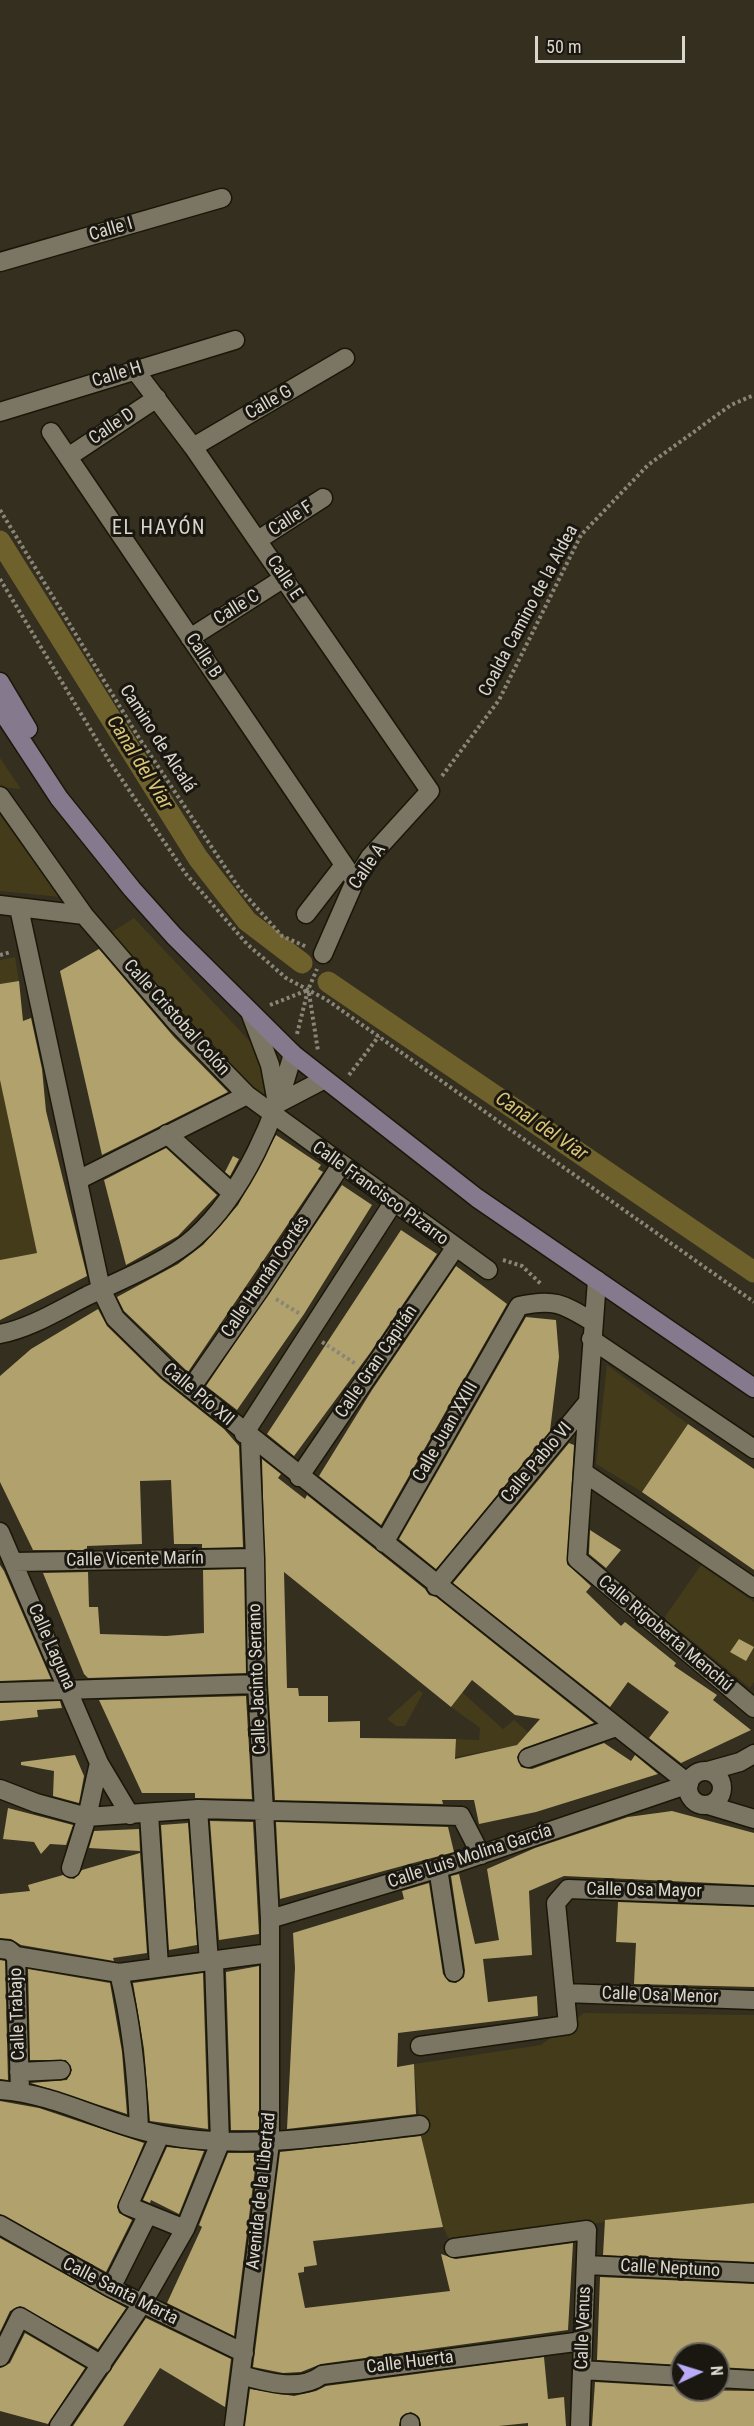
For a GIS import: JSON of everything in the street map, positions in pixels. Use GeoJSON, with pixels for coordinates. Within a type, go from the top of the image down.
{"type":"FeatureCollection","features":[{"type":"Feature","properties":{"kind":"main road"},"geometry":{"type":"LineString","coordinates":[[0,682],[70,792],[174,936]]}},
{"type":"Feature","properties":{"kind":"main road"},"geometry":{"type":"LineString","coordinates":[[0,708],[73,816],[132,890],[174,936],[293,1054],[323,1080],[477,1198],[754,1388]]}},
{"type":"Feature","properties":{"kind":"street","name":"Calle I"},"geometry":{"type":"LineString","coordinates":[[0,262],[222,198]]}},
{"type":"Feature","properties":{"kind":"street","name":"Calle H"},"geometry":{"type":"LineString","coordinates":[[0,412],[134,369],[235,340]]}},
{"type":"Feature","properties":{"kind":"street","name":"Calle G"},"geometry":{"type":"LineString","coordinates":[[193,447],[345,358]]}},
{"type":"Feature","properties":{"kind":"street","name":"Calle E"},"geometry":{"type":"LineString","coordinates":[[134,369],[193,447],[430,791]]}},
{"type":"Feature","properties":{"kind":"street","name":"Calle D"},"geometry":{"type":"LineString","coordinates":[[68,457],[157,398]]}},
{"type":"Feature","properties":{"kind":"street","name":"Calle B"},"geometry":{"type":"LineString","coordinates":[[51,432],[355,881]]}},
{"type":"Feature","properties":{"kind":"street","name":"Calle F"},"geometry":{"type":"LineString","coordinates":[[258,540],[323,498]]}},
{"type":"Feature","properties":{"kind":"street","name":"Calle C"},"geometry":{"type":"LineString","coordinates":[[190,638],[284,578]]}},
{"type":"Feature","properties":{"kind":"street","name":"Calle A"},"geometry":{"type":"LineString","coordinates":[[323,954],[355,881],[370,857],[430,791]]}},
{"type":"Feature","properties":{"kind":"street","name":"Calle Cristobal Colón"},"geometry":{"type":"LineString","coordinates":[[0,796],[84,915],[176,1022],[247,1095],[275,1110]]}},
{"type":"Feature","properties":{"kind":"street","name":"Calle A"},"geometry":{"type":"LineString","coordinates":[[306,914],[344,865]]}},
{"type":"Feature","properties":{"kind":"street"},"geometry":{"type":"LineString","coordinates":[[0,905],[84,915]]}},
{"type":"Feature","properties":{"kind":"street","name":"Calle Pío XII"},"geometry":{"type":"LineString","coordinates":[[20,908],[101,1289],[115,1318],[142,1347],[247,1436],[616,1727],[707,1790]]}},
{"type":"Feature","properties":{"kind":"street"},"geometry":{"type":"LineString","coordinates":[[250,1012],[270,1065],[275,1110]]}},
{"type":"Feature","properties":{"kind":"street"},"geometry":{"type":"LineString","coordinates":[[0,1348],[9,1332],[101,1289],[195,1237],[231,1192],[275,1110],[293,1054]]}},
{"type":"Feature","properties":{"kind":"street"},"geometry":{"type":"LineString","coordinates":[[275,1110],[323,1080]]}},
{"type":"Feature","properties":{"kind":"street"},"geometry":{"type":"LineString","coordinates":[[78,1180],[247,1095]]}},
{"type":"Feature","properties":{"kind":"street","name":"Calle Francisco Pizarro"},"geometry":{"type":"LineString","coordinates":[[275,1110],[341,1165],[454,1248],[488,1270]]}},
{"type":"Feature","properties":{"kind":"street"},"geometry":{"type":"LineString","coordinates":[[167,1134],[231,1192]]}},
{"type":"Feature","properties":{"kind":"street","name":"Calle Hernán Cortés"},"geometry":{"type":"LineString","coordinates":[[191,1388],[260,1289],[341,1165]]}},
{"type":"Feature","properties":{"kind":"street"},"geometry":{"type":"LineString","coordinates":[[247,1436],[393,1203]]}},
{"type":"Feature","properties":{"kind":"street","name":"Calle Gran Capitán"},"geometry":{"type":"LineString","coordinates":[[299,1477],[454,1248]]}},
{"type":"Feature","properties":{"kind":"street"},"geometry":{"type":"LineString","coordinates":[[597,1280],[583,1472],[754,1588]]}},
{"type":"Feature","properties":{"kind":"street"},"geometry":{"type":"LineString","coordinates":[[543,1301],[571,1309],[592,1331],[754,1449]]}},
{"type":"Feature","properties":{"kind":"street","name":"Calle Juan XXIII"},"geometry":{"type":"LineString","coordinates":[[384,1544],[519,1306],[543,1301]]}},
{"type":"Feature","properties":{"kind":"street","name":"Calle Pablo VI"},"geometry":{"type":"LineString","coordinates":[[436,1586],[588,1402]]}},
{"type":"Feature","properties":{"kind":"street","name":"Calle Jacinto Serrano"},"geometry":{"type":"LineString","coordinates":[[247,1436],[255,1557],[257,1684],[270,1919]]}},
{"type":"Feature","properties":{"kind":"street","name":"Calle Rigoberta Menchú"},"geometry":{"type":"LineString","coordinates":[[583,1472],[577,1559],[754,1708]]}},
{"type":"Feature","properties":{"kind":"street","name":"Calle Laguna"},"geometry":{"type":"LineString","coordinates":[[0,1532],[99,1763],[140,1814]]}},
{"type":"Feature","properties":{"kind":"street","name":"Calle Vicente Marín"},"geometry":{"type":"LineString","coordinates":[[14,1562],[255,1557]]}},
{"type":"Feature","properties":{"kind":"street"},"geometry":{"type":"LineString","coordinates":[[0,1692],[257,1684]]}},
{"type":"Feature","properties":{"kind":"street"},"geometry":{"type":"LineString","coordinates":[[528,1758],[616,1727]]}},
{"type":"Feature","properties":{"kind":"street","name":"Calle Luis Molina García"},"geometry":{"type":"LineString","coordinates":[[270,1919],[481,1855],[669,1791],[707,1790],[747,1758]]}},
{"type":"Feature","properties":{"kind":"street"},"geometry":{"type":"LineString","coordinates":[[71,1868],[87,1817],[99,1763]]}},
{"type":"Feature","properties":{"kind":"street"},"geometry":{"type":"LineString","coordinates":[[0,1789],[36,1803],[87,1817],[198,1809],[461,1816],[481,1855]]}},
{"type":"Feature","properties":{"kind":"street"},"geometry":{"type":"LineString","coordinates":[[707,1790],[748,1817]]}},
{"type":"Feature","properties":{"kind":"street"},"geometry":{"type":"LineString","coordinates":[[59,2426],[142,2304],[185,2229],[220,2143],[212,1961],[198,1809]]}},
{"type":"Feature","properties":{"kind":"street"},"geometry":{"type":"LineString","coordinates":[[140,1814],[159,1966]]}},
{"type":"Feature","properties":{"kind":"street"},"geometry":{"type":"LineString","coordinates":[[438,1868],[454,1972]]}},
{"type":"Feature","properties":{"kind":"street","name":"Calle Osa Mayor"},"geometry":{"type":"LineString","coordinates":[[420,2046],[568,2025],[556,1903],[568,1889],[754,1896]]}},
{"type":"Feature","properties":{"kind":"street","name":"Avenida de la Libertad"},"geometry":{"type":"LineString","coordinates":[[234,2426],[270,2143],[270,1919]]}},
{"type":"Feature","properties":{"kind":"street"},"geometry":{"type":"LineString","coordinates":[[8,1953],[119,1973],[270,1953]]}},
{"type":"Feature","properties":{"kind":"street","name":"Calle Trabajo"},"geometry":{"type":"LineString","coordinates":[[8,1953],[20,2091]]}},
{"type":"Feature","properties":{"kind":"street"},"geometry":{"type":"LineString","coordinates":[[119,1973],[130,2020],[137,2073],[139,2129]]}},
{"type":"Feature","properties":{"kind":"street","name":"Calle Osa Menor"},"geometry":{"type":"LineString","coordinates":[[565,1993],[754,2000]]}},
{"type":"Feature","properties":{"kind":"street","name":"Calle Trabajo"},"geometry":{"type":"LineString","coordinates":[[19,2072],[61,2070]]}},
{"type":"Feature","properties":{"kind":"street"},"geometry":{"type":"LineString","coordinates":[[0,2090],[20,2091],[50,2098],[160,2135],[220,2143],[270,2143],[420,2125]]}},
{"type":"Feature","properties":{"kind":"street"},"geometry":{"type":"LineString","coordinates":[[160,2135],[128,2205],[185,2229]]}},
{"type":"Feature","properties":{"kind":"street"},"geometry":{"type":"LineString","coordinates":[[111,2288],[148,2214]]}},
{"type":"Feature","properties":{"kind":"street","name":"Calle Santa Marta"},"geometry":{"type":"LineString","coordinates":[[0,2225],[111,2288],[243,2353]]}},
{"type":"Feature","properties":{"kind":"street","name":"Calle Venus"},"geometry":{"type":"LineString","coordinates":[[454,2248],[587,2230],[580,2426]]}},
{"type":"Feature","properties":{"kind":"street","name":"Calle Neptuno"},"geometry":{"type":"LineString","coordinates":[[586,2265],[754,2273]]}},
{"type":"Feature","properties":{"kind":"street"},"geometry":{"type":"LineString","coordinates":[[0,2357],[20,2318],[102,2365]]}},
{"type":"Feature","properties":{"kind":"street","name":"Calle Huerta"},"geometry":{"type":"LineString","coordinates":[[241,2375],[273,2384],[314,2382],[322,2375],[583,2341]]}},
{"type":"Feature","properties":{"kind":"street"},"geometry":{"type":"LineString","coordinates":[[582,2370],[670,2375]]}},
{"type":"Feature","properties":{"kind":"street"},"geometry":{"type":"LineString","coordinates":[[730,2379],[754,2380]]}},
{"type":"Feature","properties":{"kind":"path","name":"Coalda Camino de la Aldea"},"geometry":{"type":"LineString","coordinates":[[430,791],[499,700],[581,535],[648,465],[731,405],[754,395]]}},
{"type":"Feature","properties":{"kind":"path","name":"Camino de Alcalá"},"geometry":{"type":"LineString","coordinates":[[0,510],[139,738],[239,888],[282,936],[323,954]]}},
{"type":"Feature","properties":{"kind":"path"},"geometry":{"type":"LineString","coordinates":[[0,579],[110,762],[186,874],[248,944],[286,978],[309,990],[379,1036],[754,1302]]}},
{"type":"Feature","properties":{"kind":"path"},"geometry":{"type":"LineString","coordinates":[[250,1012],[309,990]]}},
{"type":"Feature","properties":{"kind":"path"},"geometry":{"type":"LineString","coordinates":[[293,1054],[309,990]]}},
{"type":"Feature","properties":{"kind":"path"},"geometry":{"type":"LineString","coordinates":[[309,990],[323,1080]]}},
{"type":"Feature","properties":{"kind":"path"},"geometry":{"type":"LineString","coordinates":[[345,1080],[379,1036]]}},
{"type":"Feature","properties":{"kind":"path"},"geometry":{"type":"LineString","coordinates":[[488,1270],[500,1260],[522,1266],[541,1284],[543,1301]]}},
{"type":"Feature","properties":{"kind":"path"},"geometry":{"type":"LineString","coordinates":[[260,1289],[369,1373]]}},
{"type":"Feature","properties":{"kind":"shaded area"},"geometry":{"type":"Polygon","coordinates":[[[0,758],[21,789],[0,787],[0,758]]]}},
{"type":"Feature","properties":{"kind":"shaded area"},"geometry":{"type":"Polygon","coordinates":[[[0,814],[60,897],[0,891],[0,814]]]}},
{"type":"Feature","properties":{"kind":"shaded area"},"geometry":{"type":"Polygon","coordinates":[[[134,918],[260,1052],[268,1085],[261,1100],[110,933],[134,918]]]}},
{"type":"Feature","properties":{"kind":"shaded area"},"geometry":{"type":"Polygon","coordinates":[[[15,957],[19,981],[0,984],[0,960],[15,957]]]}},
{"type":"Feature","properties":{"kind":"shaded area"},"geometry":{"type":"Polygon","coordinates":[[[0,1080],[37,1253],[0,1260],[0,1080]]]}},
{"type":"Feature","properties":{"kind":"shaded area"},"geometry":{"type":"Polygon","coordinates":[[[607,1365],[688,1424],[642,1492],[596,1464],[607,1365]]]}},
{"type":"Feature","properties":{"kind":"shaded area"},"geometry":{"type":"Polygon","coordinates":[[[701,1565],[754,1602],[754,1682],[750,1688],[664,1618],[701,1565]]]}},
{"type":"Feature","properties":{"kind":"shaded area"},"geometry":{"type":"Polygon","coordinates":[[[419,1690],[423,1693],[405,1726],[396,1726],[387,1719],[419,1690]]]}},
{"type":"Feature","properties":{"kind":"shaded area"},"geometry":{"type":"Polygon","coordinates":[[[462,1692],[503,1729],[514,1720],[528,1732],[517,1745],[455,1757],[456,1739],[479,1740],[480,1728],[451,1707],[462,1692]]]}},
{"type":"Feature","properties":{"kind":"shaded area"},"geometry":{"type":"Polygon","coordinates":[[[584,2013],[754,2015],[754,2203],[450,2242],[429,2178],[421,2132],[414,2064],[541,2045],[584,2013]]]}},
{"type":"Feature","properties":{"kind":"building"},"geometry":{"type":"Polygon","coordinates":[[[99,949],[174,1037],[228,1092],[102,1155],[60,971],[99,949]]]}},
{"type":"Feature","properties":{"kind":"building"},"geometry":{"type":"Polygon","coordinates":[[[19,981],[23,1021],[31,1018],[42,1069],[46,1111],[87,1276],[0,1320],[0,1260],[37,1253],[0,1080],[0,984],[19,981]]]}},
{"type":"Feature","properties":{"kind":"building"},"geometry":{"type":"Polygon","coordinates":[[[276,1135],[321,1165],[318,1169],[323,1172],[188,1372],[124,1311],[117,1297],[178,1264],[203,1245],[238,1205],[276,1135]]]}},
{"type":"Feature","properties":{"kind":"building"},"geometry":{"type":"Polygon","coordinates":[[[166,1148],[217,1195],[178,1236],[126,1265],[104,1180],[166,1148]]]}},
{"type":"Feature","properties":{"kind":"building"},"geometry":{"type":"Polygon","coordinates":[[[233,1156],[239,1159],[230,1176],[225,1172],[233,1156]]]}},
{"type":"Feature","properties":{"kind":"building"},"geometry":{"type":"Polygon","coordinates":[[[342,1185],[372,1205],[304,1314],[237,1410],[206,1386],[342,1185]]]}},
{"type":"Feature","properties":{"kind":"building"},"geometry":{"type":"Polygon","coordinates":[[[401,1230],[437,1254],[370,1353],[294,1456],[267,1434],[401,1230]]]}},
{"type":"Feature","properties":{"kind":"building"},"geometry":{"type":"Polygon","coordinates":[[[456,1266],[507,1304],[381,1525],[319,1476],[372,1390],[456,1266]]]}},
{"type":"Feature","properties":{"kind":"building"},"geometry":{"type":"Polygon","coordinates":[[[98,1309],[107,1326],[161,1379],[224,1429],[239,1446],[243,1547],[202,1548],[202,1544],[174,1544],[171,1480],[140,1481],[142,1544],[87,1546],[87,1550],[33,1550],[0,1482],[0,1376],[31,1349],[98,1309]]]}},
{"type":"Feature","properties":{"kind":"building"},"geometry":{"type":"Polygon","coordinates":[[[526,1317],[556,1320],[559,1357],[550,1431],[436,1569],[399,1539],[526,1317]]]}},
{"type":"Feature","properties":{"kind":"building"},"geometry":{"type":"Polygon","coordinates":[[[688,1424],[754,1469],[754,1570],[642,1492],[688,1424]]]}},
{"type":"Feature","properties":{"kind":"building"},"geometry":{"type":"Polygon","coordinates":[[[569,1443],[574,1445],[567,1564],[591,1586],[586,1592],[621,1626],[625,1622],[676,1663],[674,1666],[717,1695],[713,1700],[751,1730],[681,1763],[649,1738],[669,1712],[628,1682],[610,1707],[453,1583],[569,1443]]]}},
{"type":"Feature","properties":{"kind":"building"},"geometry":{"type":"Polygon","coordinates":[[[262,1459],[281,1474],[278,1478],[305,1499],[307,1495],[425,1589],[429,1595],[436,1597],[594,1723],[524,1748],[517,1757],[521,1767],[532,1769],[604,1743],[631,1761],[635,1755],[658,1774],[536,1812],[479,1824],[474,1800],[442,1800],[443,1804],[275,1800],[268,1684],[262,1459]],[[284,1572],[287,1688],[298,1688],[299,1696],[328,1696],[328,1722],[360,1721],[360,1738],[456,1739],[455,1759],[517,1745],[540,1719],[515,1715],[472,1680],[451,1707],[284,1572]]]}},
{"type":"Feature","properties":{"kind":"building"},"geometry":{"type":"Polygon","coordinates":[[[590,1530],[621,1550],[606,1568],[589,1554],[590,1530]]]}},
{"type":"Feature","properties":{"kind":"building"},"geometry":{"type":"Polygon","coordinates":[[[0,1565],[4,1571],[51,1679],[0,1681],[0,1565]]]}},
{"type":"Feature","properties":{"kind":"building"},"geometry":{"type":"Polygon","coordinates":[[[244,1569],[246,1673],[88,1678],[84,1674],[43,1573],[88,1572],[89,1607],[98,1607],[100,1634],[166,1636],[204,1633],[203,1570],[244,1569]]]}},
{"type":"Feature","properties":{"kind":"building"},"geometry":{"type":"Polygon","coordinates":[[[739,1639],[754,1647],[746,1661],[730,1652],[739,1639]]]}},
{"type":"Feature","properties":{"kind":"building"},"geometry":{"type":"Polygon","coordinates":[[[246,1696],[252,1799],[195,1798],[195,1793],[142,1793],[99,1700],[246,1696]]]}},
{"type":"Feature","properties":{"kind":"building"},"geometry":{"type":"Polygon","coordinates":[[[60,1701],[62,1708],[37,1710],[38,1717],[0,1721],[0,1703],[60,1701]]]}},
{"type":"Feature","properties":{"kind":"building"},"geometry":{"type":"Polygon","coordinates":[[[75,1755],[84,1776],[79,1803],[53,1796],[54,1771],[21,1765],[21,1762],[75,1755]]]}},
{"type":"Feature","properties":{"kind":"building"},"geometry":{"type":"Polygon","coordinates":[[[8,1808],[73,1825],[66,1845],[50,1844],[41,1854],[34,1842],[3,1839],[8,1808]]]}},
{"type":"Feature","properties":{"kind":"building"},"geometry":{"type":"Polygon","coordinates":[[[672,1811],[754,1833],[754,1885],[564,1876],[529,1891],[532,1955],[483,1959],[488,2002],[537,1996],[538,2016],[398,2033],[397,2067],[414,2064],[416,2114],[287,2129],[295,1968],[293,1933],[404,1899],[402,1891],[429,1883],[443,1974],[449,1982],[456,1983],[464,1977],[465,1970],[451,1876],[459,1874],[475,1944],[499,1940],[487,1869],[535,1848],[628,1817],[672,1811]]]}},
{"type":"Feature","properties":{"kind":"building"},"geometry":{"type":"Polygon","coordinates":[[[210,1821],[253,1822],[259,1934],[219,1940],[210,1821]]]}},
{"type":"Feature","properties":{"kind":"building"},"geometry":{"type":"Polygon","coordinates":[[[276,1822],[448,1827],[454,1852],[280,1899],[276,1822]]]}},
{"type":"Feature","properties":{"kind":"building"},"geometry":{"type":"Polygon","coordinates":[[[188,1823],[197,1945],[169,1950],[161,1825],[188,1823]]]}},
{"type":"Feature","properties":{"kind":"building"},"geometry":{"type":"Polygon","coordinates":[[[139,1829],[140,1851],[89,1848],[94,1831],[139,1829]]]}},
{"type":"Feature","properties":{"kind":"building"},"geometry":{"type":"Polygon","coordinates":[[[140,1853],[147,1953],[113,1958],[114,1961],[21,1945],[11,1939],[0,1938],[0,1894],[30,1891],[28,1885],[63,1875],[74,1879],[82,1870],[140,1853]]]}},
{"type":"Feature","properties":{"kind":"building"},"geometry":{"type":"Polygon","coordinates":[[[618,1902],[754,1907],[754,1987],[634,1984],[636,1943],[616,1942],[618,1902]]]}},
{"type":"Feature","properties":{"kind":"building"},"geometry":{"type":"Polygon","coordinates":[[[0,1960],[5,1961],[8,2080],[0,2079],[0,1960]]]}},
{"type":"Feature","properties":{"kind":"building"},"geometry":{"type":"Polygon","coordinates":[[[259,1966],[259,2130],[231,2130],[226,1972],[259,1966]]]}},
{"type":"Feature","properties":{"kind":"building"},"geometry":{"type":"Polygon","coordinates":[[[28,1969],[110,1983],[122,2052],[127,2114],[31,2083],[67,2080],[72,2070],[66,2060],[30,2060],[28,1969]]]}},
{"type":"Feature","properties":{"kind":"building"},"geometry":{"type":"Polygon","coordinates":[[[203,1973],[208,2129],[150,2121],[144,2049],[133,1983],[203,1973]]]}},
{"type":"Feature","properties":{"kind":"building"},"geometry":{"type":"Polygon","coordinates":[[[0,2101],[39,2108],[144,2143],[117,2207],[119,2213],[132,2220],[106,2272],[0,2214],[0,2101]]]}},
{"type":"Feature","properties":{"kind":"building"},"geometry":{"type":"Polygon","coordinates":[[[421,2136],[443,2227],[313,2241],[317,2265],[304,2267],[304,2272],[298,2273],[305,2308],[450,2291],[441,2254],[456,2259],[573,2243],[568,2330],[321,2364],[301,2372],[283,2373],[253,2367],[280,2152],[421,2136]]]}},
{"type":"Feature","properties":{"kind":"building"},"geometry":{"type":"Polygon","coordinates":[[[167,2147],[204,2151],[179,2214],[151,2200],[150,2203],[143,2200],[167,2147]]]}},
{"type":"Feature","properties":{"kind":"building"},"geometry":{"type":"Polygon","coordinates":[[[228,2153],[257,2153],[234,2336],[167,2303],[202,2227],[199,2225],[228,2153]]]}},
{"type":"Feature","properties":{"kind":"building"},"geometry":{"type":"Polygon","coordinates":[[[754,2203],[754,2262],[603,2255],[605,2220],[754,2203]]]}},
{"type":"Feature","properties":{"kind":"building"},"geometry":{"type":"Polygon","coordinates":[[[0,2238],[126,2308],[98,2349],[20,2306],[10,2311],[0,2332],[0,2238]]]}},
{"type":"Feature","properties":{"kind":"building"},"geometry":{"type":"Polygon","coordinates":[[[600,2277],[754,2284],[754,2369],[730,2368],[730,2342],[670,2342],[670,2364],[597,2360],[600,2277]]]}},
{"type":"Feature","properties":{"kind":"building"},"geometry":{"type":"Polygon","coordinates":[[[146,2318],[231,2359],[225,2407],[160,2368],[123,2426],[73,2426],[146,2318]]]}},
{"type":"Feature","properties":{"kind":"building"},"geometry":{"type":"Polygon","coordinates":[[[25,2333],[85,2368],[48,2424],[0,2411],[0,2368],[10,2363],[25,2333]]]}},
{"type":"Feature","properties":{"kind":"building"},"geometry":{"type":"Polygon","coordinates":[[[544,2357],[548,2399],[564,2397],[566,2426],[528,2426],[528,2423],[499,2426],[421,2426],[419,2417],[411,2412],[401,2417],[399,2426],[245,2426],[250,2389],[294,2396],[326,2386],[544,2357]]]}},
{"type":"Feature","properties":{"kind":"building"},"geometry":{"type":"Polygon","coordinates":[[[595,2382],[670,2386],[670,2402],[730,2402],[730,2391],[754,2391],[754,2426],[592,2426],[595,2382]]]}},
{"type":"Feature","properties":{"kind":"waterway","name":"Canal del Viar"},"geometry":{"type":"LineString","coordinates":[[0,541],[198,858],[247,921],[302,963]]}},
{"type":"Feature","properties":{"kind":"waterway","name":"Canal del Viar"},"geometry":{"type":"LineString","coordinates":[[328,982],[754,1272]]}},
{"type":"Feature","properties":{"kind":"district","name":"EL HAYÓN"},"geometry":{"type":"Point","coordinates":[159,529]}}]}
